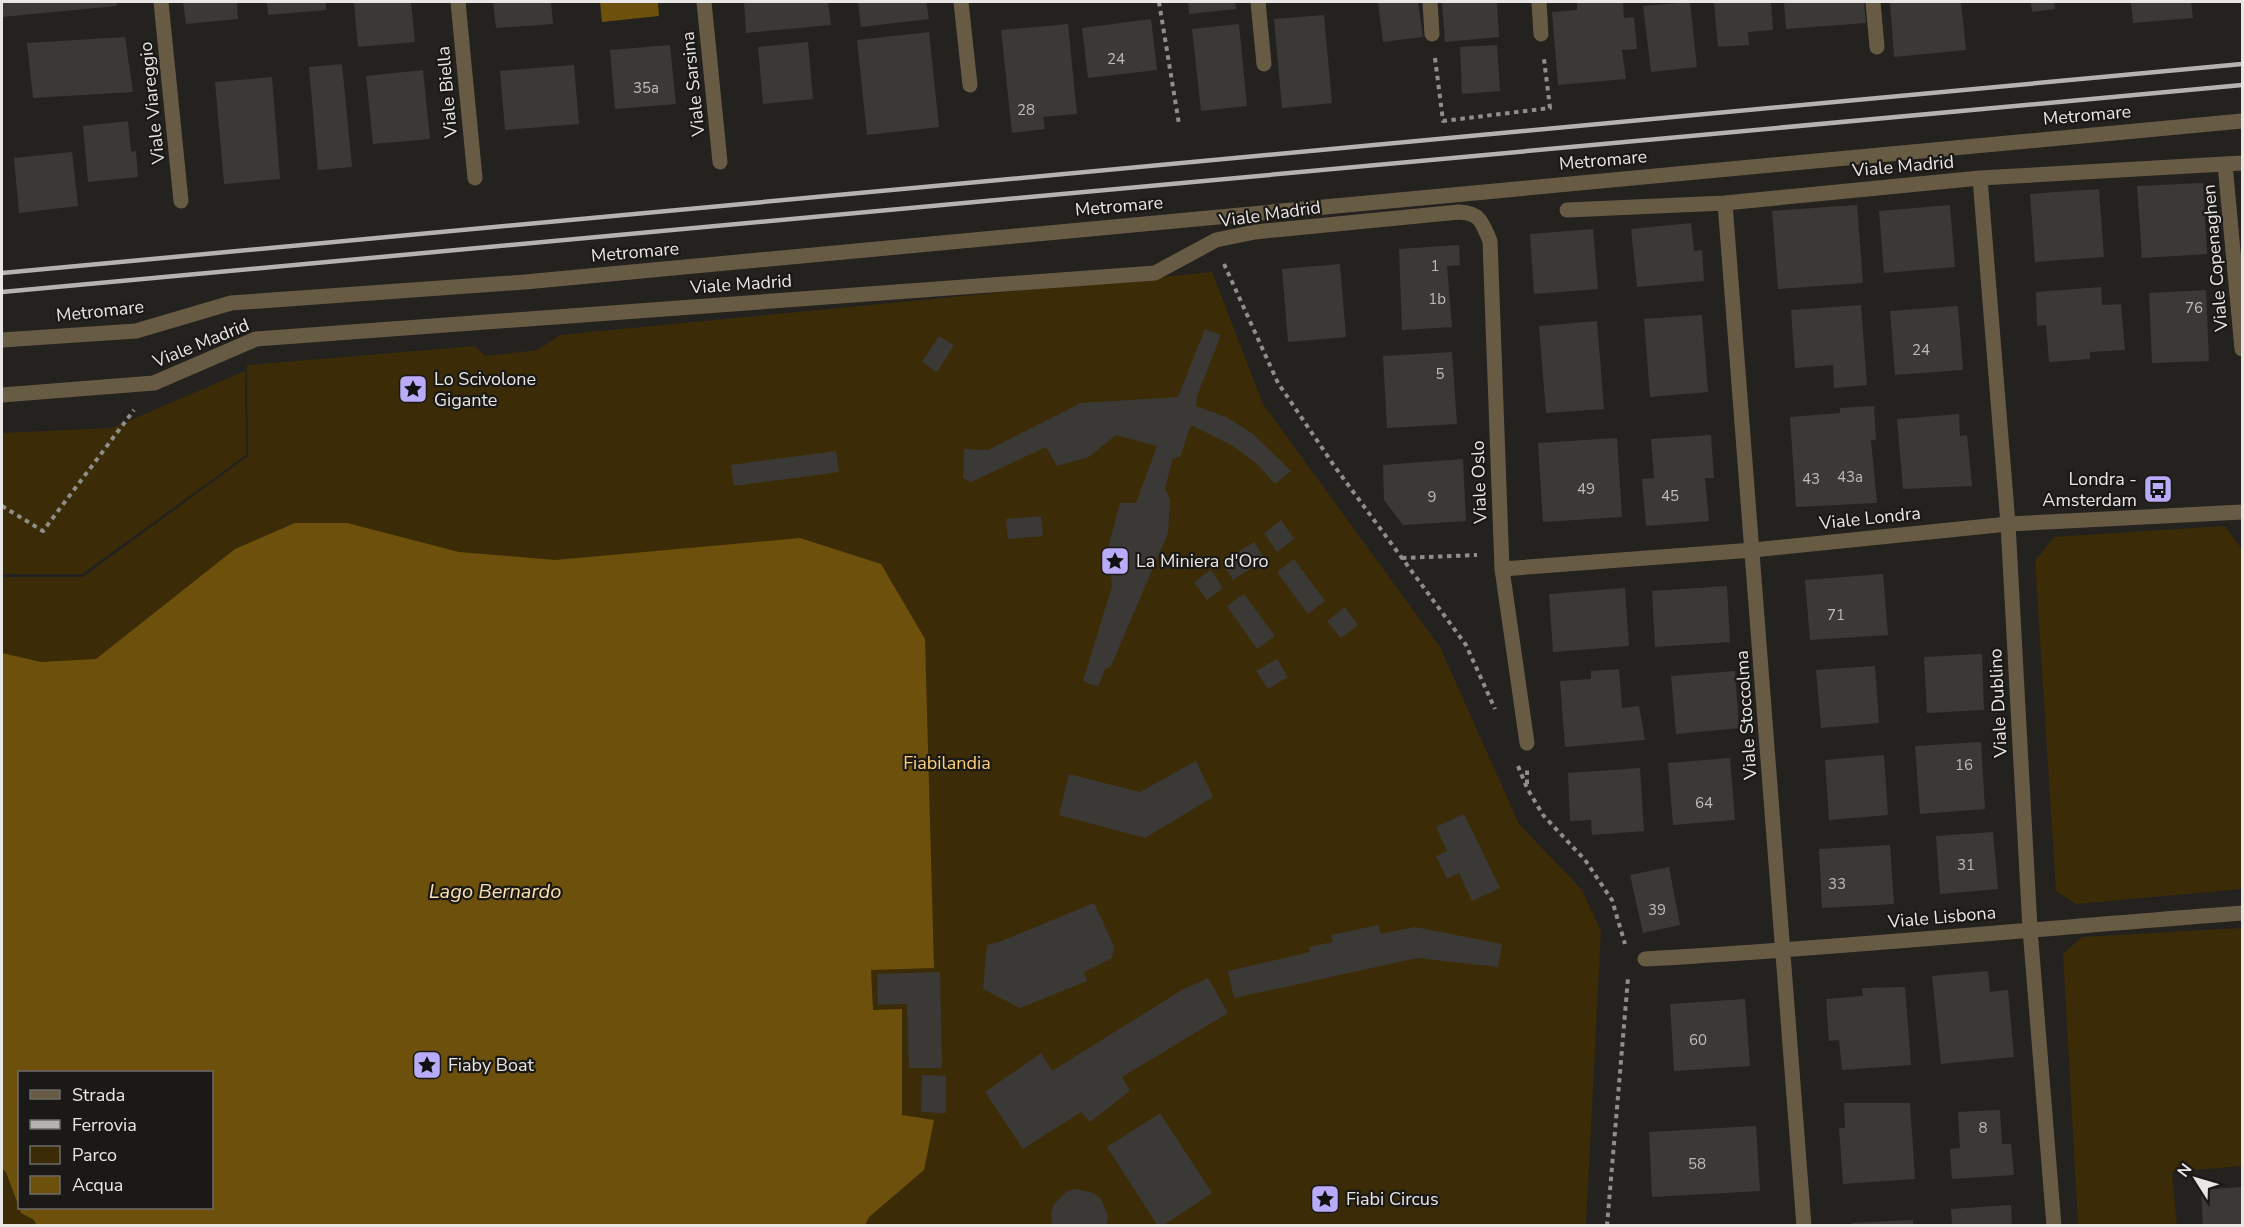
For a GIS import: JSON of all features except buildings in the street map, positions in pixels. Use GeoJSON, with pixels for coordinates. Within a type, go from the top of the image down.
{"type":"FeatureCollection","features":[{"type":"Feature","properties":{"kind":"street","name":"Viale Viareggio"},"geometry":{"type":"LineString","coordinates":[[161,2],[181,201]]}},
{"type":"Feature","properties":{"kind":"street","name":"Viale Biella"},"geometry":{"type":"LineString","coordinates":[[458,2],[475,178]]}},
{"type":"Feature","properties":{"kind":"street","name":"Viale Sarsina"},"geometry":{"type":"LineString","coordinates":[[704,2],[720,162]]}},
{"type":"Feature","properties":{"kind":"street"},"geometry":{"type":"LineString","coordinates":[[962,2],[970,85]]}},
{"type":"Feature","properties":{"kind":"street"},"geometry":{"type":"LineString","coordinates":[[1258,2],[1264,64]]}},
{"type":"Feature","properties":{"kind":"street"},"geometry":{"type":"LineString","coordinates":[[1430,2],[1432,34]]}},
{"type":"Feature","properties":{"kind":"street"},"geometry":{"type":"LineString","coordinates":[[1539,2],[1541,34]]}},
{"type":"Feature","properties":{"kind":"street"},"geometry":{"type":"LineString","coordinates":[[1873,2],[1876,47]]}},
{"type":"Feature","properties":{"kind":"street","name":"Metromare"},"geometry":{"type":"LineString","coordinates":[[2,340],[136,331],[231,303],[537,281],[2242,121]]}},
{"type":"Feature","properties":{"kind":"street","name":"Viale Madrid"},"geometry":{"type":"LineString","coordinates":[[1567,210],[1725,202],[1980,178],[2242,163]]}},
{"type":"Feature","properties":{"kind":"street","name":"Viale Copenaghen"},"geometry":{"type":"LineString","coordinates":[[2225,164],[2242,349]]}},
{"type":"Feature","properties":{"kind":"street","name":"Viale Dublino"},"geometry":{"type":"LineString","coordinates":[[1980,178],[2008,524],[2030,929],[2054,1226]]}},
{"type":"Feature","properties":{"kind":"street","name":"Viale Stoccolma"},"geometry":{"type":"LineString","coordinates":[[1725,202],[1804,1226]]}},
{"type":"Feature","properties":{"kind":"street","name":"Viale Madrid"},"geometry":{"type":"LineString","coordinates":[[2,395],[154,383],[256,339],[1155,273],[1216,240],[1255,232],[1458,212],[1470,213],[1481,220]]}},
{"type":"Feature","properties":{"kind":"street","name":"Viale Oslo"},"geometry":{"type":"LineString","coordinates":[[1481,220],[1490,242],[1502,561],[1527,743]]}},
{"type":"Feature","properties":{"kind":"street","name":"Viale Londra"},"geometry":{"type":"LineString","coordinates":[[1502,561],[1753,550],[2008,524],[2242,512]]}},
{"type":"Feature","properties":{"kind":"street","name":"Viale Lisbona"},"geometry":{"type":"LineString","coordinates":[[1645,959],[1783,951],[2242,913]]}},
{"type":"Feature","properties":{"kind":"path"},"geometry":{"type":"LineString","coordinates":[[1159,2],[1179,124]]}},
{"type":"Feature","properties":{"kind":"path"},"geometry":{"type":"LineString","coordinates":[[1432,34],[1443,121],[1550,108],[1541,34]]}},
{"type":"Feature","properties":{"kind":"path"},"geometry":{"type":"LineString","coordinates":[[1216,240],[1227,270],[1278,383],[1335,467],[1466,645],[1499,719]]}},
{"type":"Feature","properties":{"kind":"path"},"geometry":{"type":"LineString","coordinates":[[2,506],[43,531],[154,383]]}},
{"type":"Feature","properties":{"kind":"path"},"geometry":{"type":"LineString","coordinates":[[1402,558],[1502,561]]}},
{"type":"Feature","properties":{"kind":"path"},"geometry":{"type":"LineString","coordinates":[[1515,758],[1527,788],[1543,815],[1585,860],[1612,900],[1627,951]]}},
{"type":"Feature","properties":{"kind":"path"},"geometry":{"type":"LineString","coordinates":[[1607,1226],[1629,973]]}},
{"type":"Feature","properties":{"kind":"green space","name":"Fiabilandia"},"geometry":{"type":"Polygon","coordinates":[[[1212,272],[1263,404],[1440,647],[1519,824],[1582,890],[1601,931],[1586,1225],[2,1225],[2,577],[83,577],[248,456],[247,365],[475,346],[485,356],[538,350],[560,335],[1212,272]]]}},
{"type":"Feature","properties":{"kind":"green space"},"geometry":{"type":"Polygon","coordinates":[[[245,371],[246,455],[82,574],[2,574],[2,433],[112,428],[245,371]]]}},
{"type":"Feature","properties":{"kind":"green space"},"geometry":{"type":"Polygon","coordinates":[[[2225,526],[2241,548],[2242,567],[2242,889],[2076,904],[2056,891],[2035,561],[2054,537],[2225,526]]]}},
{"type":"Feature","properties":{"kind":"green space"},"geometry":{"type":"Polygon","coordinates":[[[2242,928],[2242,1166],[2172,1172],[2177,1225],[2078,1225],[2063,954],[2082,937],[2242,928]]]}},
{"type":"Feature","properties":{"kind":"water"},"geometry":{"type":"Polygon","coordinates":[[[600,2],[658,2],[659,16],[602,22],[600,2]]]}},
{"type":"Feature","properties":{"kind":"water","name":"Lago Bernardo"},"geometry":{"type":"Polygon","coordinates":[[[295,523],[347,523],[459,552],[555,560],[800,538],[881,564],[925,639],[934,968],[871,970],[873,1010],[902,1009],[902,1115],[934,1120],[924,1170],[869,1217],[865,1225],[37,1226],[34,1220],[21,1213],[20,1209],[213,1209],[213,1071],[18,1071],[18,1205],[6,1172],[2,1169],[2,653],[41,662],[96,659],[235,549],[295,523]]]}},
{"type":"Feature","properties":{"kind":"railway"},"geometry":{"type":"LineString","coordinates":[[2,273],[2242,64]]}},
{"type":"Feature","properties":{"kind":"railway"},"geometry":{"type":"LineString","coordinates":[[2,292],[2242,85]]}},
{"type":"Feature","properties":{"kind":"place","name":"Lo Scivolone Gigante"},"geometry":{"type":"Point","coordinates":[413,389]}},
{"type":"Feature","properties":{"kind":"place","name":"Londra - Amsterdam"},"geometry":{"type":"Point","coordinates":[2158,489]}},
{"type":"Feature","properties":{"kind":"place","name":"La Miniera d'Oro"},"geometry":{"type":"Point","coordinates":[1115,561]}},
{"type":"Feature","properties":{"kind":"place","name":"Fiaby Boat"},"geometry":{"type":"Point","coordinates":[427,1065]}},
{"type":"Feature","properties":{"kind":"place","name":"Fiabi Circus"},"geometry":{"type":"Point","coordinates":[1325,1199]}}]}
